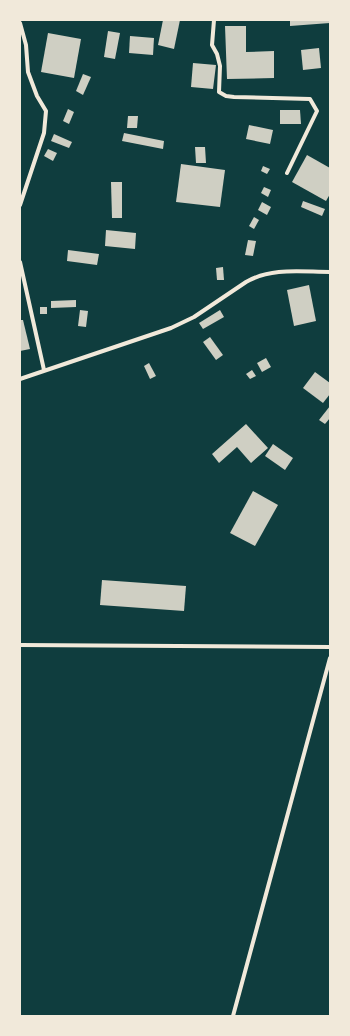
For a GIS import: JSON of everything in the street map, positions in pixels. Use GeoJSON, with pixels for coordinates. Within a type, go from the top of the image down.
{"type":"FeatureCollection","features":[{"type":"Feature","properties":{"kind":"street"},"geometry":{"type":"LineString","coordinates":[[214,20],[212,45],[217,54],[220,66],[219,92],[226,96],[234,97],[310,99],[318,111],[287,173]]}},
{"type":"Feature","properties":{"kind":"street"},"geometry":{"type":"LineString","coordinates":[[20,23],[26,45],[28,72],[37,96],[46,111],[44,133],[20,205]]}},
{"type":"Feature","properties":{"kind":"street"},"geometry":{"type":"LineString","coordinates":[[20,262],[44,370]]}},
{"type":"Feature","properties":{"kind":"street"},"geometry":{"type":"LineString","coordinates":[[20,379],[171,328],[194,317],[253,278],[265,273],[282,271],[330,272]]}},
{"type":"Feature","properties":{"kind":"street"},"geometry":{"type":"LineString","coordinates":[[20,645],[330,647]]}},
{"type":"Feature","properties":{"kind":"street"},"geometry":{"type":"LineString","coordinates":[[233,1016],[330,658]]}},
{"type":"Feature","properties":{"kind":"building"},"geometry":{"type":"Polygon","coordinates":[[[163,20],[180,20],[174,49],[158,45],[163,20]]]}},
{"type":"Feature","properties":{"kind":"building"},"geometry":{"type":"Polygon","coordinates":[[[290,20],[330,20],[330,23],[290,26],[290,20]]]}},
{"type":"Feature","properties":{"kind":"building"},"geometry":{"type":"Polygon","coordinates":[[[225,26],[246,26],[246,52],[274,51],[274,78],[227,79],[225,26]]]}},
{"type":"Feature","properties":{"kind":"building"},"geometry":{"type":"Polygon","coordinates":[[[108,31],[120,33],[115,59],[104,57],[108,31]]]}},
{"type":"Feature","properties":{"kind":"building"},"geometry":{"type":"Polygon","coordinates":[[[48,33],[81,39],[74,78],[41,72],[48,33]]]}},
{"type":"Feature","properties":{"kind":"building"},"geometry":{"type":"Polygon","coordinates":[[[130,36],[154,38],[153,55],[129,53],[130,36]]]}},
{"type":"Feature","properties":{"kind":"building"},"geometry":{"type":"Polygon","coordinates":[[[319,48],[321,68],[303,70],[301,50],[319,48]]]}},
{"type":"Feature","properties":{"kind":"building"},"geometry":{"type":"Polygon","coordinates":[[[193,63],[216,65],[213,89],[191,87],[193,63]]]}},
{"type":"Feature","properties":{"kind":"building"},"geometry":{"type":"Polygon","coordinates":[[[83,74],[91,77],[83,95],[76,91],[83,74]]]}},
{"type":"Feature","properties":{"kind":"building"},"geometry":{"type":"Polygon","coordinates":[[[68,109],[74,112],[69,124],[63,121],[68,109]]]}},
{"type":"Feature","properties":{"kind":"building"},"geometry":{"type":"Polygon","coordinates":[[[280,110],[300,110],[301,124],[280,124],[280,110]]]}},
{"type":"Feature","properties":{"kind":"building"},"geometry":{"type":"Polygon","coordinates":[[[128,116],[138,116],[137,128],[127,128],[128,116]]]}},
{"type":"Feature","properties":{"kind":"building"},"geometry":{"type":"Polygon","coordinates":[[[249,125],[273,130],[270,144],[246,139],[249,125]]]}},
{"type":"Feature","properties":{"kind":"building"},"geometry":{"type":"Polygon","coordinates":[[[124,133],[164,141],[163,149],[122,141],[124,133]]]}},
{"type":"Feature","properties":{"kind":"building"},"geometry":{"type":"Polygon","coordinates":[[[54,134],[72,142],[69,148],[51,141],[54,134]]]}},
{"type":"Feature","properties":{"kind":"building"},"geometry":{"type":"Polygon","coordinates":[[[195,147],[205,147],[206,163],[196,163],[195,147]]]}},
{"type":"Feature","properties":{"kind":"building"},"geometry":{"type":"Polygon","coordinates":[[[48,149],[57,153],[53,161],[44,156],[48,149]]]}},
{"type":"Feature","properties":{"kind":"building"},"geometry":{"type":"Polygon","coordinates":[[[307,155],[330,168],[330,194],[326,201],[292,182],[307,155]]]}},
{"type":"Feature","properties":{"kind":"building"},"geometry":{"type":"Polygon","coordinates":[[[181,164],[225,170],[220,207],[176,202],[181,164]]]}},
{"type":"Feature","properties":{"kind":"building"},"geometry":{"type":"Polygon","coordinates":[[[263,166],[270,169],[267,174],[261,171],[263,166]]]}},
{"type":"Feature","properties":{"kind":"building"},"geometry":{"type":"Polygon","coordinates":[[[111,182],[122,182],[122,218],[112,218],[111,182]]]}},
{"type":"Feature","properties":{"kind":"building"},"geometry":{"type":"Polygon","coordinates":[[[264,187],[271,190],[268,197],[261,193],[264,187]]]}},
{"type":"Feature","properties":{"kind":"building"},"geometry":{"type":"Polygon","coordinates":[[[303,201],[325,209],[322,216],[301,207],[303,201]]]}},
{"type":"Feature","properties":{"kind":"building"},"geometry":{"type":"Polygon","coordinates":[[[262,202],[271,207],[267,215],[258,210],[262,202]]]}},
{"type":"Feature","properties":{"kind":"building"},"geometry":{"type":"Polygon","coordinates":[[[254,217],[259,220],[254,229],[249,226],[254,217]]]}},
{"type":"Feature","properties":{"kind":"building"},"geometry":{"type":"Polygon","coordinates":[[[106,230],[136,233],[135,249],[105,246],[106,230]]]}},
{"type":"Feature","properties":{"kind":"building"},"geometry":{"type":"Polygon","coordinates":[[[248,240],[256,241],[253,256],[245,255],[248,240]]]}},
{"type":"Feature","properties":{"kind":"building"},"geometry":{"type":"Polygon","coordinates":[[[68,250],[99,254],[97,265],[67,261],[68,250]]]}},
{"type":"Feature","properties":{"kind":"building"},"geometry":{"type":"Polygon","coordinates":[[[223,267],[224,280],[217,280],[216,268],[223,267]]]}},
{"type":"Feature","properties":{"kind":"building"},"geometry":{"type":"Polygon","coordinates":[[[309,285],[316,321],[294,326],[287,290],[309,285]]]}},
{"type":"Feature","properties":{"kind":"building"},"geometry":{"type":"Polygon","coordinates":[[[76,300],[76,307],[51,308],[51,301],[76,300]]]}},
{"type":"Feature","properties":{"kind":"building"},"geometry":{"type":"Polygon","coordinates":[[[40,307],[47,307],[47,314],[40,314],[40,307]]]}},
{"type":"Feature","properties":{"kind":"building"},"geometry":{"type":"Polygon","coordinates":[[[80,310],[88,311],[86,327],[78,326],[80,310]]]}},
{"type":"Feature","properties":{"kind":"building"},"geometry":{"type":"Polygon","coordinates":[[[220,310],[224,317],[203,329],[199,323],[220,310]]]}},
{"type":"Feature","properties":{"kind":"building"},"geometry":{"type":"Polygon","coordinates":[[[20,320],[23,320],[30,349],[20,351],[20,320]]]}},
{"type":"Feature","properties":{"kind":"building"},"geometry":{"type":"Polygon","coordinates":[[[210,337],[223,355],[216,360],[203,342],[210,337]]]}},
{"type":"Feature","properties":{"kind":"building"},"geometry":{"type":"Polygon","coordinates":[[[266,358],[271,367],[262,372],[257,363],[266,358]]]}},
{"type":"Feature","properties":{"kind":"building"},"geometry":{"type":"Polygon","coordinates":[[[149,363],[156,376],[150,379],[144,366],[149,363]]]}},
{"type":"Feature","properties":{"kind":"building"},"geometry":{"type":"Polygon","coordinates":[[[252,370],[256,376],[250,379],[246,374],[252,370]]]}},
{"type":"Feature","properties":{"kind":"building"},"geometry":{"type":"Polygon","coordinates":[[[315,372],[330,383],[330,394],[323,403],[303,388],[315,372]]]}},
{"type":"Feature","properties":{"kind":"building"},"geometry":{"type":"Polygon","coordinates":[[[330,406],[330,418],[325,424],[319,420],[330,406]]]}},
{"type":"Feature","properties":{"kind":"building"},"geometry":{"type":"Polygon","coordinates":[[[246,424],[268,448],[251,463],[237,447],[219,463],[212,454],[246,424]]]}},
{"type":"Feature","properties":{"kind":"building"},"geometry":{"type":"Polygon","coordinates":[[[273,444],[293,458],[285,470],[265,456],[273,444]]]}},
{"type":"Feature","properties":{"kind":"building"},"geometry":{"type":"Polygon","coordinates":[[[253,491],[278,505],[255,546],[230,533],[253,491]]]}},
{"type":"Feature","properties":{"kind":"building"},"geometry":{"type":"Polygon","coordinates":[[[102,580],[186,586],[184,611],[100,605],[102,580]]]}}]}
